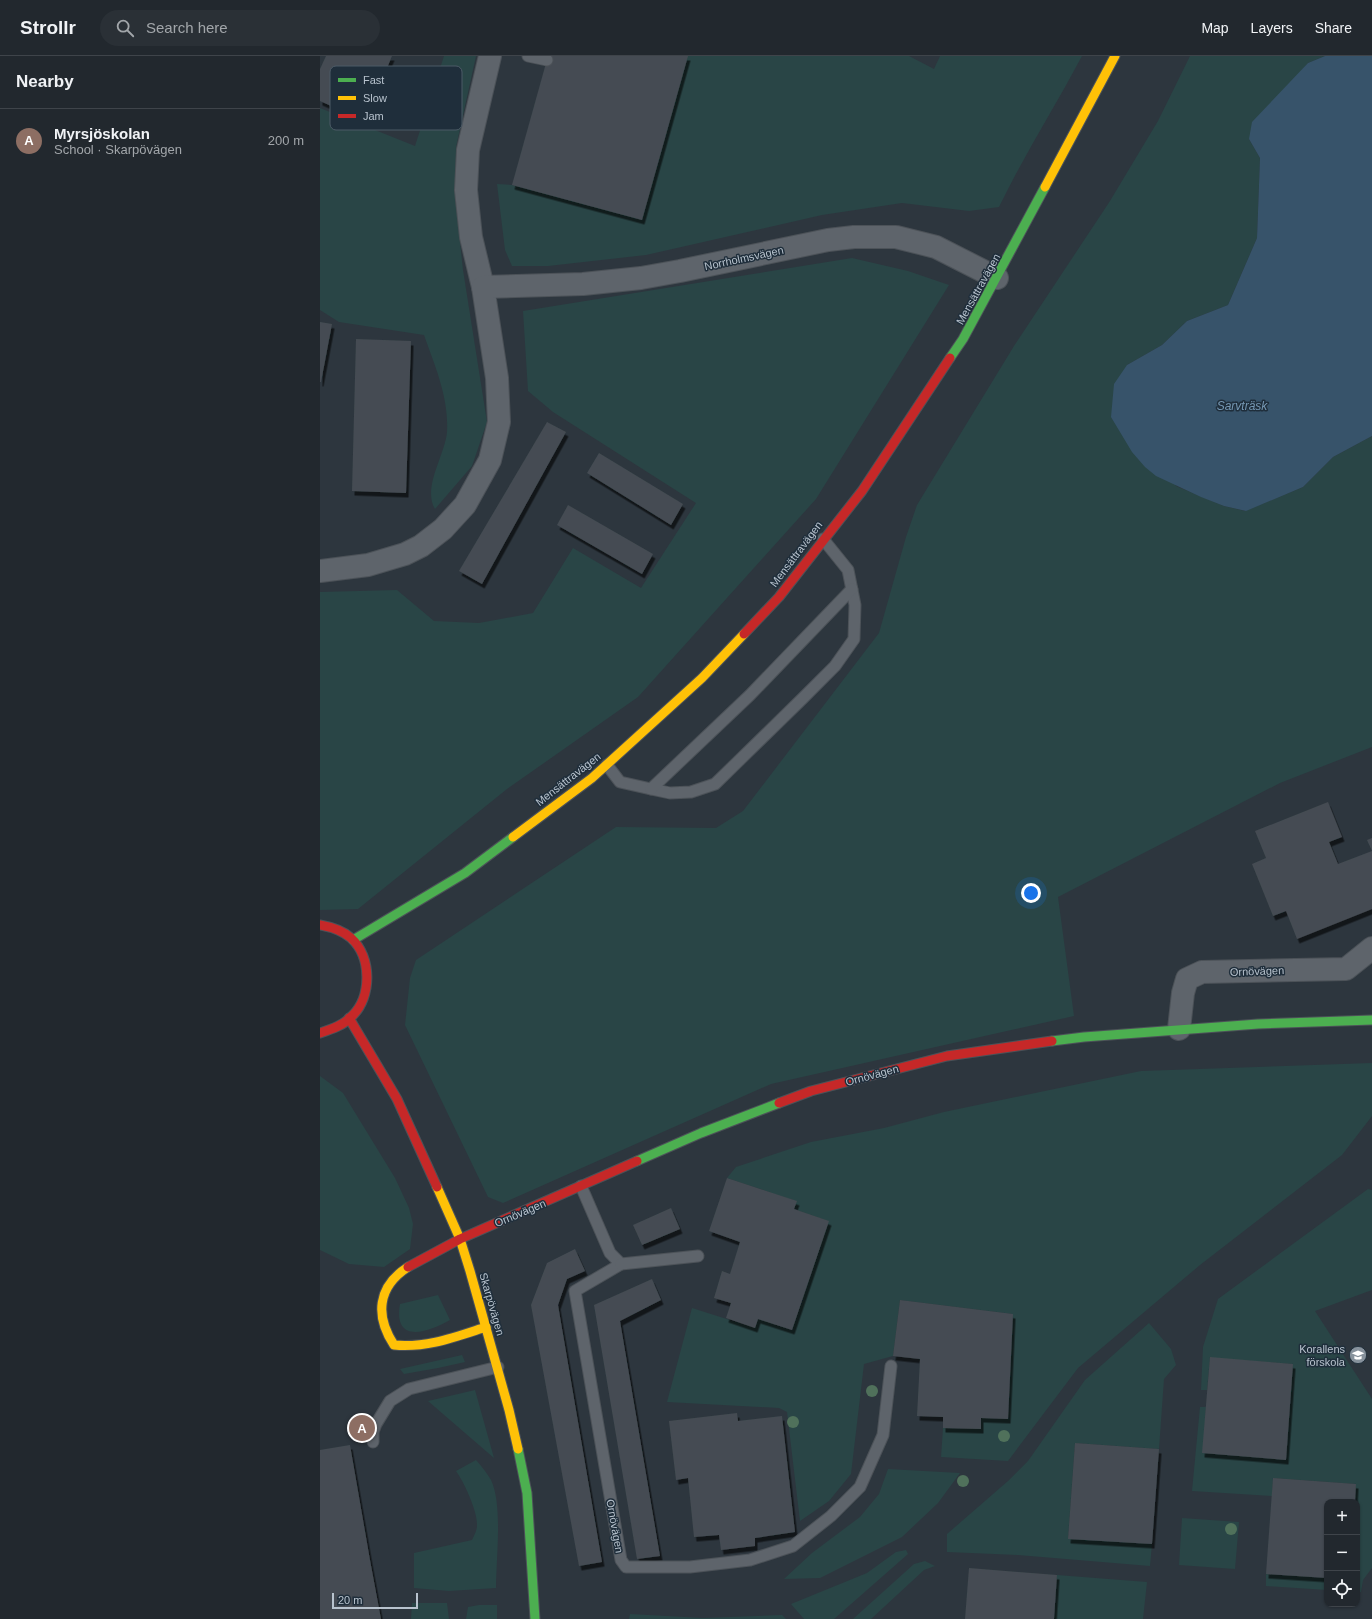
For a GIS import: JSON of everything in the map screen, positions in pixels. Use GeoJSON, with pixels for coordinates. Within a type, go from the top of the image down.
{"type":"FeatureCollection","features":[{"type":"Feature","properties":{"kind":"street"},"geometry":{"type":"LineString","coordinates":[[320,571],[368,565],[405,554],[422,546],[443,529],[465,505],[490,460],[499,422],[497,378],[483,287],[471,237],[466,190],[468,150],[490,56]]}},
{"type":"Feature","properties":{"kind":"street","name":"Mensättravägen"},"geometry":{"type":"LineString","coordinates":[[353,940],[465,873],[607,765],[707,673],[779,597],[862,491],[963,340],[1116,56]]}},
{"type":"Feature","properties":{"kind":"street","name":"Norrholmsvägen"},"geometry":{"type":"LineString","coordinates":[[483,287],[583,284],[641,278],[828,240],[854,237],[896,237],[936,247],[997,278]]}},
{"type":"Feature","properties":{"kind":"street"},"geometry":{"type":"LineString","coordinates":[[320,925],[338,930],[353,940],[363,958],[366,968],[367,986],[365,995],[358,1010],[350,1018],[336,1027],[320,1033]]}},
{"type":"Feature","properties":{"kind":"street","name":"Ornövägen"},"geometry":{"type":"LineString","coordinates":[[1179,1029],[1183,993],[1187,979],[1202,972],[1346,969],[1372,948]]}},
{"type":"Feature","properties":{"kind":"street","name":"Skarpövägen"},"geometry":{"type":"LineString","coordinates":[[350,1018],[397,1099],[460,1239],[498,1367],[527,1493],[534,1619]]}},
{"type":"Feature","properties":{"kind":"street","name":"Ornövägen"},"geometry":{"type":"LineString","coordinates":[[486,1327],[424,1346],[407,1347],[394,1345],[387,1334],[382,1320],[382,1300],[389,1285],[400,1272],[417,1261],[460,1239],[701,1133],[811,1091],[947,1056],[1084,1037],[1258,1024],[1372,1020]]}},
{"type":"Feature","properties":{"kind":"lane"},"geometry":{"type":"LineString","coordinates":[[528,56],[547,60]]}},
{"type":"Feature","properties":{"kind":"lane"},"geometry":{"type":"LineString","coordinates":[[607,765],[620,782],[651,790],[670,793],[691,792],[715,784],[835,666],[854,639],[855,605],[848,570],[823,539]]}},
{"type":"Feature","properties":{"kind":"lane"},"geometry":{"type":"LineString","coordinates":[[651,790],[750,695],[852,589]]}},
{"type":"Feature","properties":{"kind":"lane"},"geometry":{"type":"LineString","coordinates":[[581,1186],[610,1253],[621,1264],[698,1256]]}},
{"type":"Feature","properties":{"kind":"lane","name":"Ornövägen"},"geometry":{"type":"LineString","coordinates":[[621,1264],[575,1290],[621,1560],[626,1567],[690,1567],[735,1562],[750,1560],[793,1546],[831,1516],[860,1487],[883,1435],[891,1366]]}},
{"type":"Feature","properties":{"kind":"lane"},"geometry":{"type":"LineString","coordinates":[[373,1442],[373,1432],[376,1424],[390,1402],[409,1389],[498,1367]]}},
{"type":"Feature","properties":{"kind":"green space"},"geometry":{"type":"Polygon","coordinates":[[[444,56],[476,56],[462,120],[462,66],[441,66],[444,56]]]}},
{"type":"Feature","properties":{"kind":"green space"},"geometry":{"type":"Polygon","coordinates":[[[687,56],[909,56],[934,69],[940,56],[1082,56],[999,207],[969,211],[902,203],[822,215],[646,255],[548,266],[512,266],[505,250],[497,184],[512,185],[642,219],[687,56]]]}},
{"type":"Feature","properties":{"kind":"green space"},"geometry":{"type":"Polygon","coordinates":[[[1190,56],[1325,56],[1308,63],[1249,139],[1260,158],[1257,238],[1228,305],[1187,321],[1162,345],[1127,365],[1176,486],[1224,506],[1245,511],[1303,487],[1333,457],[1372,436],[1372,747],[1280,783],[1058,897],[1074,1016],[771,1084],[503,1203],[488,1197],[405,1025],[410,978],[416,960],[616,827],[716,828],[743,811],[879,633],[906,537],[917,505],[1014,346],[1110,201],[1158,121],[1190,56]]]}},
{"type":"Feature","properties":{"kind":"green space"},"geometry":{"type":"Polygon","coordinates":[[[320,108],[330,112],[330,130],[375,130],[415,146],[420,130],[460,130],[456,147],[455,196],[463,270],[487,422],[472,466],[435,509],[431,491],[435,471],[447,432],[447,419],[444,395],[437,370],[424,335],[339,322],[320,310],[320,108]]]}},
{"type":"Feature","properties":{"kind":"green space"},"geometry":{"type":"Polygon","coordinates":[[[852,258],[908,271],[949,285],[816,499],[638,697],[507,789],[358,909],[320,910],[320,592],[397,590],[434,621],[479,623],[533,613],[573,548],[641,588],[696,503],[553,412],[528,391],[523,311],[852,258]]]}},
{"type":"Feature","properties":{"kind":"green space"},"geometry":{"type":"Polygon","coordinates":[[[1372,1063],[1372,1116],[1342,1155],[1200,1265],[1078,1368],[1008,1461],[941,1457],[943,1428],[981,1429],[981,1418],[1008,1419],[1013,1314],[900,1300],[893,1356],[864,1364],[851,1474],[829,1501],[800,1521],[787,1412],[779,1408],[667,1402],[692,1308],[755,1328],[758,1319],[792,1330],[828,1221],[794,1209],[796,1201],[727,1178],[736,1167],[811,1142],[884,1128],[944,1112],[1141,1071],[1372,1063]]]}},
{"type":"Feature","properties":{"kind":"green space"},"geometry":{"type":"Polygon","coordinates":[[[320,1076],[343,1093],[395,1178],[409,1208],[413,1224],[410,1249],[384,1267],[349,1264],[320,1250],[320,1076]]]}},
{"type":"Feature","properties":{"kind":"green space"},"geometry":{"type":"Polygon","coordinates":[[[1368,1189],[1372,1190],[1372,1290],[1315,1311],[1372,1399],[1372,1568],[1363,1580],[1361,1592],[1360,1499],[1355,1499],[1356,1484],[1273,1478],[1272,1496],[1192,1491],[1200,1407],[1206,1407],[1203,1453],[1286,1459],[1293,1364],[1210,1358],[1207,1390],[1201,1390],[1203,1347],[1218,1299],[1368,1189]]]}},
{"type":"Feature","properties":{"kind":"green space"},"geometry":{"type":"Polygon","coordinates":[[[438,1295],[450,1320],[432,1329],[414,1332],[407,1330],[402,1325],[399,1317],[400,1304],[438,1295]]]}},
{"type":"Feature","properties":{"kind":"green space"},"geometry":{"type":"Polygon","coordinates":[[[1149,1323],[1171,1349],[1176,1365],[1164,1379],[1159,1449],[1075,1443],[1068,1538],[1152,1544],[1150,1566],[1018,1555],[947,1552],[947,1534],[1008,1481],[1028,1461],[1085,1380],[1149,1323]]]}},
{"type":"Feature","properties":{"kind":"green space"},"geometry":{"type":"Polygon","coordinates":[[[462,1355],[465,1362],[404,1374],[400,1369],[462,1355]]]}},
{"type":"Feature","properties":{"kind":"green space"},"geometry":{"type":"Polygon","coordinates":[[[475,1390],[494,1458],[428,1401],[475,1390]]]}},
{"type":"Feature","properties":{"kind":"green space"},"geometry":{"type":"Polygon","coordinates":[[[476,1460],[491,1480],[497,1503],[498,1532],[496,1588],[449,1591],[414,1588],[414,1553],[472,1540],[473,1538],[477,1528],[477,1520],[473,1505],[463,1482],[456,1471],[476,1460]]]}},
{"type":"Feature","properties":{"kind":"green space"},"geometry":{"type":"Polygon","coordinates":[[[888,1469],[960,1473],[938,1503],[902,1537],[820,1578],[784,1579],[812,1553],[860,1517],[879,1494],[888,1469]]]}},
{"type":"Feature","properties":{"kind":"green space"},"geometry":{"type":"Polygon","coordinates":[[[1182,1518],[1239,1522],[1235,1569],[1179,1565],[1182,1518]]]}},
{"type":"Feature","properties":{"kind":"green space"},"geometry":{"type":"Polygon","coordinates":[[[906,1550],[908,1554],[834,1619],[804,1619],[791,1604],[867,1573],[896,1552],[906,1550]]]}},
{"type":"Feature","properties":{"kind":"green space"},"geometry":{"type":"Polygon","coordinates":[[[925,1561],[935,1566],[924,1570],[871,1619],[853,1619],[914,1564],[925,1561]]]}},
{"type":"Feature","properties":{"kind":"green space"},"geometry":{"type":"Polygon","coordinates":[[[1266,1574],[1324,1578],[1324,1590],[1266,1586],[1266,1574]]]}},
{"type":"Feature","properties":{"kind":"green space"},"geometry":{"type":"Polygon","coordinates":[[[1057,1575],[1147,1582],[1143,1619],[1054,1619],[1057,1575]]]}},
{"type":"Feature","properties":{"kind":"green space"},"geometry":{"type":"Polygon","coordinates":[[[412,1603],[447,1603],[449,1619],[411,1619],[412,1603]]]}},
{"type":"Feature","properties":{"kind":"green space"},"geometry":{"type":"Polygon","coordinates":[[[479,1605],[497,1605],[497,1619],[466,1619],[468,1607],[479,1605]]]}},
{"type":"Feature","properties":{"kind":"green space"},"geometry":{"type":"Polygon","coordinates":[[[630,1614],[703,1618],[782,1615],[786,1619],[629,1619],[630,1614]]]}},
{"type":"Feature","properties":{"kind":"water","name":"Sarvträsk"},"geometry":{"type":"Polygon","coordinates":[[[1325,56],[1372,56],[1372,436],[1333,457],[1303,487],[1246,511],[1224,506],[1201,497],[1156,476],[1145,467],[1132,452],[1111,417],[1114,384],[1127,365],[1162,345],[1187,321],[1228,305],[1257,238],[1260,158],[1249,139],[1252,122],[1308,63],[1325,56]]]}},
{"type":"Feature","properties":{"kind":"building"},"geometry":{"type":"Polygon","coordinates":[[[326,56],[392,56],[388,66],[330,66],[330,105],[320,101],[320,69],[326,56]]]}},
{"type":"Feature","properties":{"kind":"building"},"geometry":{"type":"Polygon","coordinates":[[[548,56],[688,56],[642,220],[512,185],[548,56]]]}},
{"type":"Feature","properties":{"kind":"building"},"geometry":{"type":"Polygon","coordinates":[[[320,322],[332,324],[321,382],[320,382],[320,322]]]}},
{"type":"Feature","properties":{"kind":"building"},"geometry":{"type":"Polygon","coordinates":[[[356,339],[411,341],[406,493],[352,491],[356,339]]]}},
{"type":"Feature","properties":{"kind":"building"},"geometry":{"type":"Polygon","coordinates":[[[547,422],[566,432],[482,584],[459,571],[547,422]]]}},
{"type":"Feature","properties":{"kind":"building"},"geometry":{"type":"Polygon","coordinates":[[[599,453],[683,504],[671,525],[587,473],[599,453]]]}},
{"type":"Feature","properties":{"kind":"building"},"geometry":{"type":"Polygon","coordinates":[[[568,505],[653,554],[642,574],[557,525],[568,505]]]}},
{"type":"Feature","properties":{"kind":"building"},"geometry":{"type":"Polygon","coordinates":[[[1328,802],[1342,837],[1329,842],[1338,864],[1372,851],[1372,909],[1297,939],[1286,911],[1273,916],[1252,864],[1266,858],[1255,831],[1328,802]]]}},
{"type":"Feature","properties":{"kind":"building"},"geometry":{"type":"Polygon","coordinates":[[[1372,838],[1372,851],[1367,840],[1372,838]]]}},
{"type":"Feature","properties":{"kind":"building"},"geometry":{"type":"Polygon","coordinates":[[[727,1178],[797,1201],[794,1209],[829,1221],[792,1330],[758,1319],[755,1328],[726,1318],[731,1303],[714,1298],[722,1271],[730,1274],[740,1242],[709,1231],[727,1178]]]}},
{"type":"Feature","properties":{"kind":"building"},"geometry":{"type":"Polygon","coordinates":[[[671,1208],[680,1229],[642,1245],[633,1225],[671,1208]]]}},
{"type":"Feature","properties":{"kind":"building"},"geometry":{"type":"Polygon","coordinates":[[[575,1249],[585,1271],[567,1279],[558,1305],[602,1562],[579,1566],[531,1305],[547,1263],[575,1249]]]}},
{"type":"Feature","properties":{"kind":"building"},"geometry":{"type":"Polygon","coordinates":[[[652,1279],[661,1300],[620,1321],[660,1556],[637,1559],[594,1305],[652,1279]]]}},
{"type":"Feature","properties":{"kind":"building"},"geometry":{"type":"Polygon","coordinates":[[[900,1300],[1013,1314],[1008,1419],[981,1418],[981,1429],[943,1428],[943,1417],[917,1416],[920,1359],[893,1356],[900,1300]]]}},
{"type":"Feature","properties":{"kind":"building"},"geometry":{"type":"Polygon","coordinates":[[[1210,1357],[1293,1364],[1286,1460],[1202,1453],[1210,1357]]]}},
{"type":"Feature","properties":{"kind":"building"},"geometry":{"type":"Polygon","coordinates":[[[737,1413],[738,1421],[782,1416],[795,1532],[755,1538],[755,1546],[721,1550],[719,1535],[694,1537],[688,1478],[676,1480],[669,1421],[737,1413]]]}},
{"type":"Feature","properties":{"kind":"building"},"geometry":{"type":"Polygon","coordinates":[[[1075,1443],[1159,1449],[1152,1544],[1068,1539],[1075,1443]]]}},
{"type":"Feature","properties":{"kind":"building"},"geometry":{"type":"Polygon","coordinates":[[[350,1445],[381,1619],[320,1619],[320,1450],[350,1445]]]}},
{"type":"Feature","properties":{"kind":"building"},"geometry":{"type":"Polygon","coordinates":[[[1273,1478],[1356,1484],[1355,1499],[1324,1499],[1324,1578],[1266,1574],[1273,1478]]]}},
{"type":"Feature","properties":{"kind":"building"},"geometry":{"type":"Polygon","coordinates":[[[969,1568],[1057,1575],[1054,1619],[965,1619],[969,1568]]]}},
{"type":"Feature","properties":{"kind":"traffic: fast"},"geometry":{"type":"LineString","coordinates":[[950,358],[963,339],[1045,187]]}},
{"type":"Feature","properties":{"kind":"traffic: fast"},"geometry":{"type":"LineString","coordinates":[[353,940],[465,873],[513,837]]}},
{"type":"Feature","properties":{"kind":"traffic: fast"},"geometry":{"type":"LineString","coordinates":[[1052,1041],[1084,1037],[1258,1024],[1372,1020]]}},
{"type":"Feature","properties":{"kind":"traffic: fast"},"geometry":{"type":"LineString","coordinates":[[637,1161],[701,1133],[779,1103]]}},
{"type":"Feature","properties":{"kind":"traffic: fast"},"geometry":{"type":"LineString","coordinates":[[518,1449],[527,1493],[535,1619]]}},
{"type":"Feature","properties":{"kind":"traffic: slow"},"geometry":{"type":"LineString","coordinates":[[1045,187],[1115,56]]}},
{"type":"Feature","properties":{"kind":"traffic: slow"},"geometry":{"type":"LineString","coordinates":[[513,837],[592,778],[702,678],[744,634]]}},
{"type":"Feature","properties":{"kind":"traffic: slow"},"geometry":{"type":"LineString","coordinates":[[437,1187],[460,1239],[470,1271],[509,1410],[518,1449]]}},
{"type":"Feature","properties":{"kind":"traffic: slow"},"geometry":{"type":"LineString","coordinates":[[408,1267],[390,1284],[382,1303],[384,1323],[394,1345],[418,1345],[441,1341],[486,1327]]}},
{"type":"Feature","properties":{"kind":"traffic: jam"},"geometry":{"type":"LineString","coordinates":[[744,634],[779,597],[862,491],[950,358]]}},
{"type":"Feature","properties":{"kind":"traffic: jam"},"geometry":{"type":"LineString","coordinates":[[320,925],[336,929],[351,938],[358,946],[363,956],[367,977],[366,988],[359,1008],[342,1024],[320,1033]]}},
{"type":"Feature","properties":{"kind":"traffic: jam"},"geometry":{"type":"LineString","coordinates":[[349,1018],[397,1099],[437,1187]]}},
{"type":"Feature","properties":{"kind":"traffic: jam"},"geometry":{"type":"LineString","coordinates":[[779,1103],[811,1091],[947,1056],[1052,1041]]}},
{"type":"Feature","properties":{"kind":"traffic: jam"},"geometry":{"type":"LineString","coordinates":[[408,1267],[460,1239],[637,1161]]}},
{"type":"Feature","properties":{"kind":"place","name":"Korallens förskola"},"geometry":{"type":"Point","coordinates":[1358,1355]}},
{"type":"Feature","properties":{"kind":"place","name":"Myrsjöskolan"},"geometry":{"type":"Point","coordinates":[362,1428]}}]}
